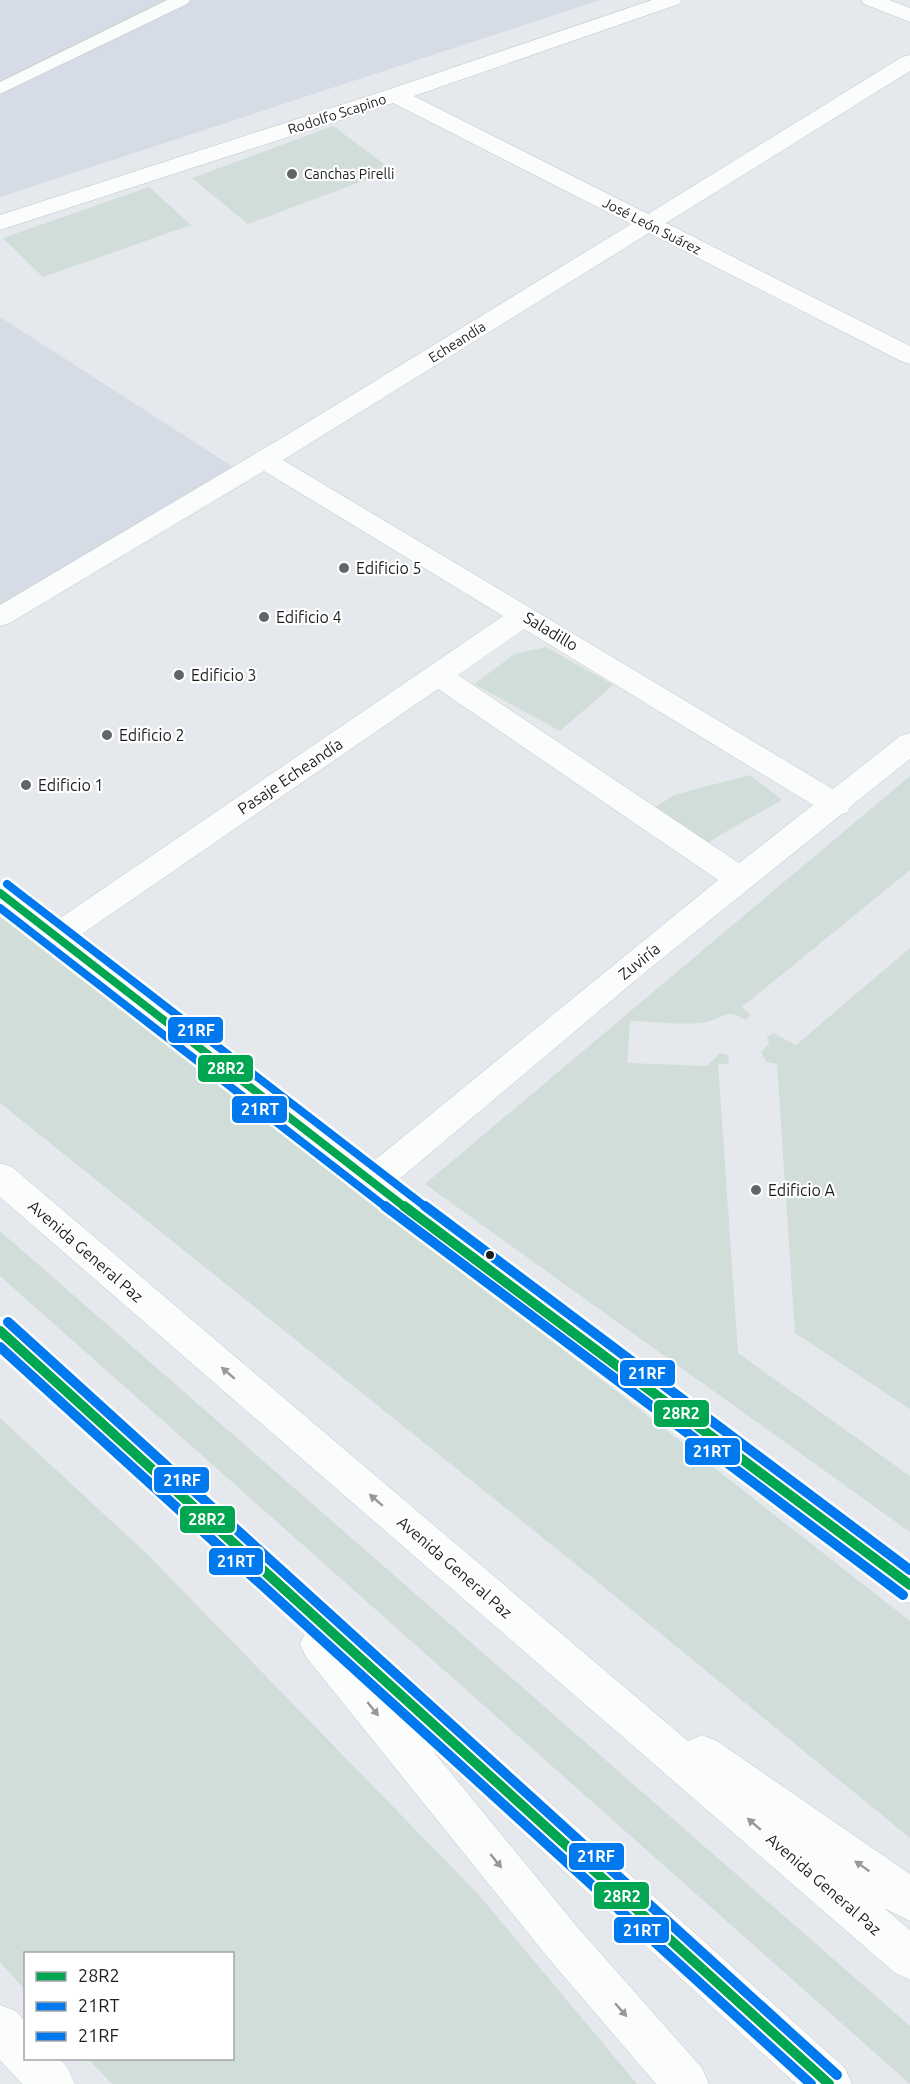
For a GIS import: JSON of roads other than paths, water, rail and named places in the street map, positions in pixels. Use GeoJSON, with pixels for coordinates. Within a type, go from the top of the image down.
{"type":"FeatureCollection","features":[{"type":"Feature","properties":{"kind":"main road","name":"Rodolfo Scapino"},"geometry":{"type":"LineString","coordinates":[[0,223],[395,95],[672,0]]}},
{"type":"Feature","properties":{"kind":"main road"},"geometry":{"type":"LineString","coordinates":[[871,0],[910,16]]}},
{"type":"Feature","properties":{"kind":"main road","name":"Echeandía"},"geometry":{"type":"LineString","coordinates":[[0,617],[265,460],[910,62]]}},
{"type":"Feature","properties":{"kind":"main road","name":"José León Suárez"},"geometry":{"type":"LineString","coordinates":[[395,95],[910,356]]}},
{"type":"Feature","properties":{"kind":"main road","name":"Saladillo"},"geometry":{"type":"LineString","coordinates":[[265,460],[836,804]]}},
{"type":"Feature","properties":{"kind":"main road","name":"Pasaje Echeandía"},"geometry":{"type":"LineString","coordinates":[[55,937],[525,615]]}},
{"type":"Feature","properties":{"kind":"main road"},"geometry":{"type":"LineString","coordinates":[[438,675],[741,880]]}},
{"type":"Feature","properties":{"kind":"main road","name":"Zuviría"},"geometry":{"type":"LineString","coordinates":[[372,1182],[632,966],[910,743]]}},
{"type":"Feature","properties":{"kind":"main road"},"geometry":{"type":"LineString","coordinates":[[0,893],[372,1182],[690,1418],[910,1586]]}},
{"type":"Feature","properties":{"kind":"main road","name":"Avenida General Paz"},"geometry":{"type":"LineString","coordinates":[[0,1177],[910,1958]]}},
{"type":"Feature","properties":{"kind":"main road"},"geometry":{"type":"LineString","coordinates":[[0,1331],[829,2084]]}},
{"type":"Feature","properties":{"kind":"main road"},"geometry":{"type":"LineString","coordinates":[[257,1566],[564,1944],[686,2084]]}},
{"type":"Feature","properties":{"kind":"main road"},"geometry":{"type":"LineString","coordinates":[[549,1647],[910,1900]]}},
{"type":"Feature","properties":{"kind":"main road"},"geometry":{"type":"LineString","coordinates":[[0,2027],[24,2053]]}},
{"type":"Feature","properties":{"kind":"main road"},"geometry":{"type":"LineString","coordinates":[[31,2060],[52,2084]]}},
{"type":"Feature","properties":{"kind":"lane"},"geometry":{"type":"LineString","coordinates":[[0,89],[172,2]]}},
{"type":"Feature","properties":{"kind":"place","name":"Canchas Pirelli"},"geometry":{"type":"Point","coordinates":[292,174]}},
{"type":"Feature","properties":{"kind":"place","name":"Edificio 5"},"geometry":{"type":"Point","coordinates":[344,568]}},
{"type":"Feature","properties":{"kind":"place","name":"Edificio 4"},"geometry":{"type":"Point","coordinates":[264,617]}},
{"type":"Feature","properties":{"kind":"place","name":"Edificio 3"},"geometry":{"type":"Point","coordinates":[179,675]}},
{"type":"Feature","properties":{"kind":"place","name":"Edificio 2"},"geometry":{"type":"Point","coordinates":[107,735]}},
{"type":"Feature","properties":{"kind":"place","name":"Edificio 1"},"geometry":{"type":"Point","coordinates":[26,785]}},
{"type":"Feature","properties":{"kind":"place","name":"Edificio A"},"geometry":{"type":"Point","coordinates":[756,1190]}}]}
